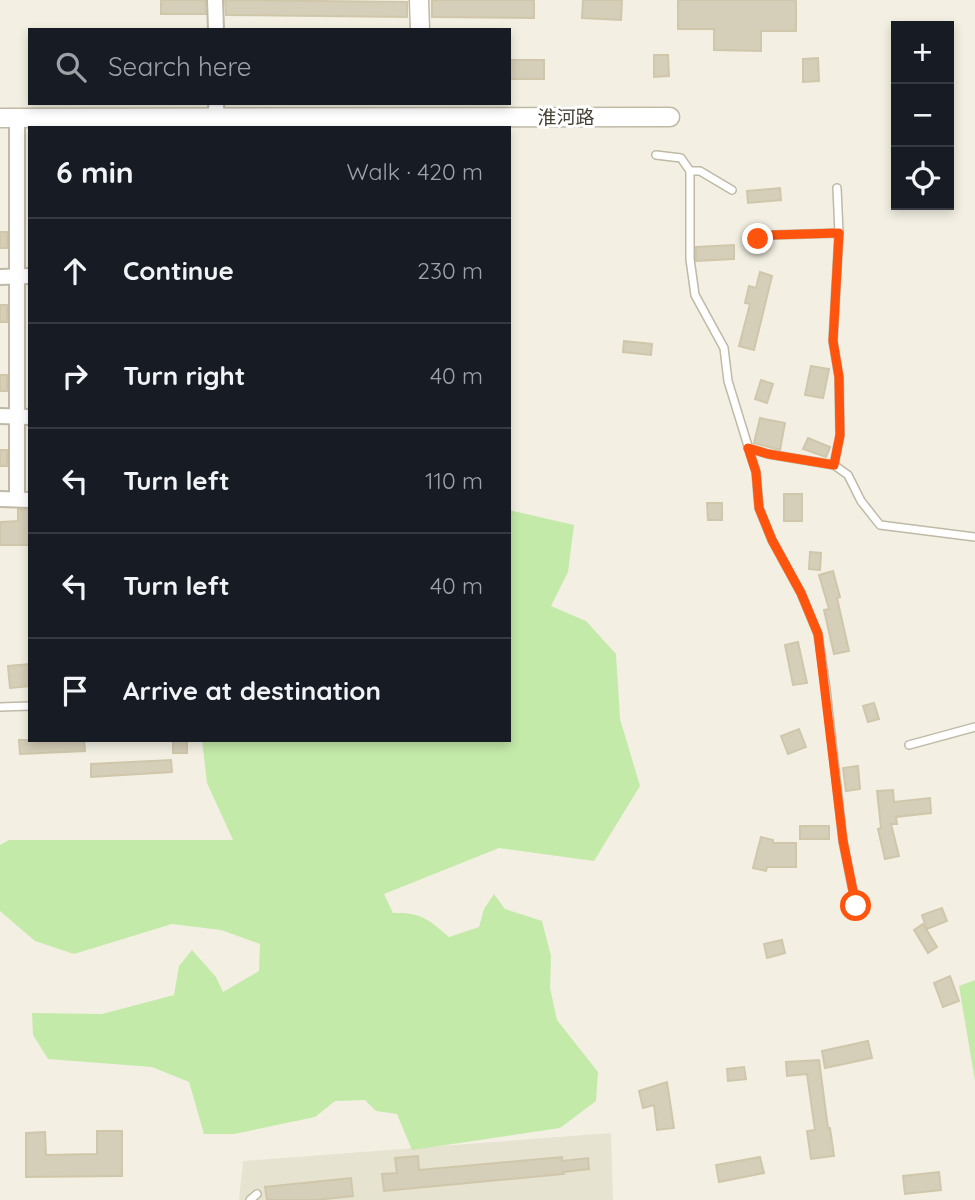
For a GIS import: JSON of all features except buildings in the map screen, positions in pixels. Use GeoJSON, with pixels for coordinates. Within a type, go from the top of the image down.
{"type":"FeatureCollection","features":[{"type":"Feature","properties":{"kind":"street"},"geometry":{"type":"LineString","coordinates":[[215,0],[216,28]]}},
{"type":"Feature","properties":{"kind":"street"},"geometry":{"type":"LineString","coordinates":[[419,0],[420,28]]}},
{"type":"Feature","properties":{"kind":"street","name":"淮河路"},"geometry":{"type":"LineString","coordinates":[[8,118],[420,110],[670,117]]}},
{"type":"Feature","properties":{"kind":"street"},"geometry":{"type":"LineString","coordinates":[[0,499],[24,500],[24,276],[8,118]]}},
{"type":"Feature","properties":{"kind":"street"},"geometry":{"type":"LineString","coordinates":[[0,277],[24,276]]}},
{"type":"Feature","properties":{"kind":"street"},"geometry":{"type":"LineString","coordinates":[[0,416],[23,417]]}},
{"type":"Feature","properties":{"kind":"lane"},"geometry":{"type":"LineString","coordinates":[[656,155],[681,158],[690,171],[690,260],[695,295],[724,348],[728,381],[756,472],[759,508],[818,634],[843,841],[856,906]]}},
{"type":"Feature","properties":{"kind":"lane"},"geometry":{"type":"LineString","coordinates":[[690,171],[700,171],[732,190]]}},
{"type":"Feature","properties":{"kind":"lane"},"geometry":{"type":"LineString","coordinates":[[834,465],[840,435],[839,377],[833,341],[839,233],[836,188]]}},
{"type":"Feature","properties":{"kind":"lane"},"geometry":{"type":"LineString","coordinates":[[758,239],[772,235],[839,233]]}},
{"type":"Feature","properties":{"kind":"lane"},"geometry":{"type":"LineString","coordinates":[[748,448],[834,465],[848,475],[861,501],[880,525],[975,537]]}},
{"type":"Feature","properties":{"kind":"lane"},"geometry":{"type":"LineString","coordinates":[[0,706],[28,706]]}},
{"type":"Feature","properties":{"kind":"lane"},"geometry":{"type":"LineString","coordinates":[[909,745],[975,727]]}},
{"type":"Feature","properties":{"kind":"lane"},"geometry":{"type":"LineString","coordinates":[[250,1200],[257,1194]]}},
{"type":"Feature","properties":{"kind":"shaded area"},"geometry":{"type":"Polygon","coordinates":[[[611,1133],[613,1200],[239,1200],[243,1161],[611,1133]]]}},
{"type":"Feature","properties":{"kind":"green space"},"geometry":{"type":"Polygon","coordinates":[[[511,510],[574,525],[568,572],[551,606],[586,621],[616,654],[620,719],[640,786],[594,861],[499,848],[384,894],[393,913],[424,918],[449,937],[479,927],[484,909],[494,894],[505,909],[542,921],[551,956],[550,988],[557,1020],[598,1072],[596,1101],[560,1128],[412,1150],[397,1114],[376,1111],[365,1100],[335,1101],[315,1117],[234,1134],[204,1134],[189,1082],[152,1067],[48,1059],[33,1035],[32,1013],[102,1014],[174,995],[179,966],[192,950],[216,977],[223,992],[259,971],[260,944],[221,930],[172,924],[74,954],[35,941],[0,911],[0,845],[9,840],[233,840],[207,783],[202,742],[511,742],[511,510]]]}},
{"type":"Feature","properties":{"kind":"green space"},"geometry":{"type":"Polygon","coordinates":[[[975,980],[975,1081],[959,986],[975,980]]]}},
{"type":"Feature","properties":{"kind":"route"},"geometry":{"type":"LineString","coordinates":[[758,239],[772,235],[839,233],[833,341],[839,377],[840,435],[834,465],[748,448],[756,472],[759,508],[818,634],[843,841],[856,906]]}}]}
